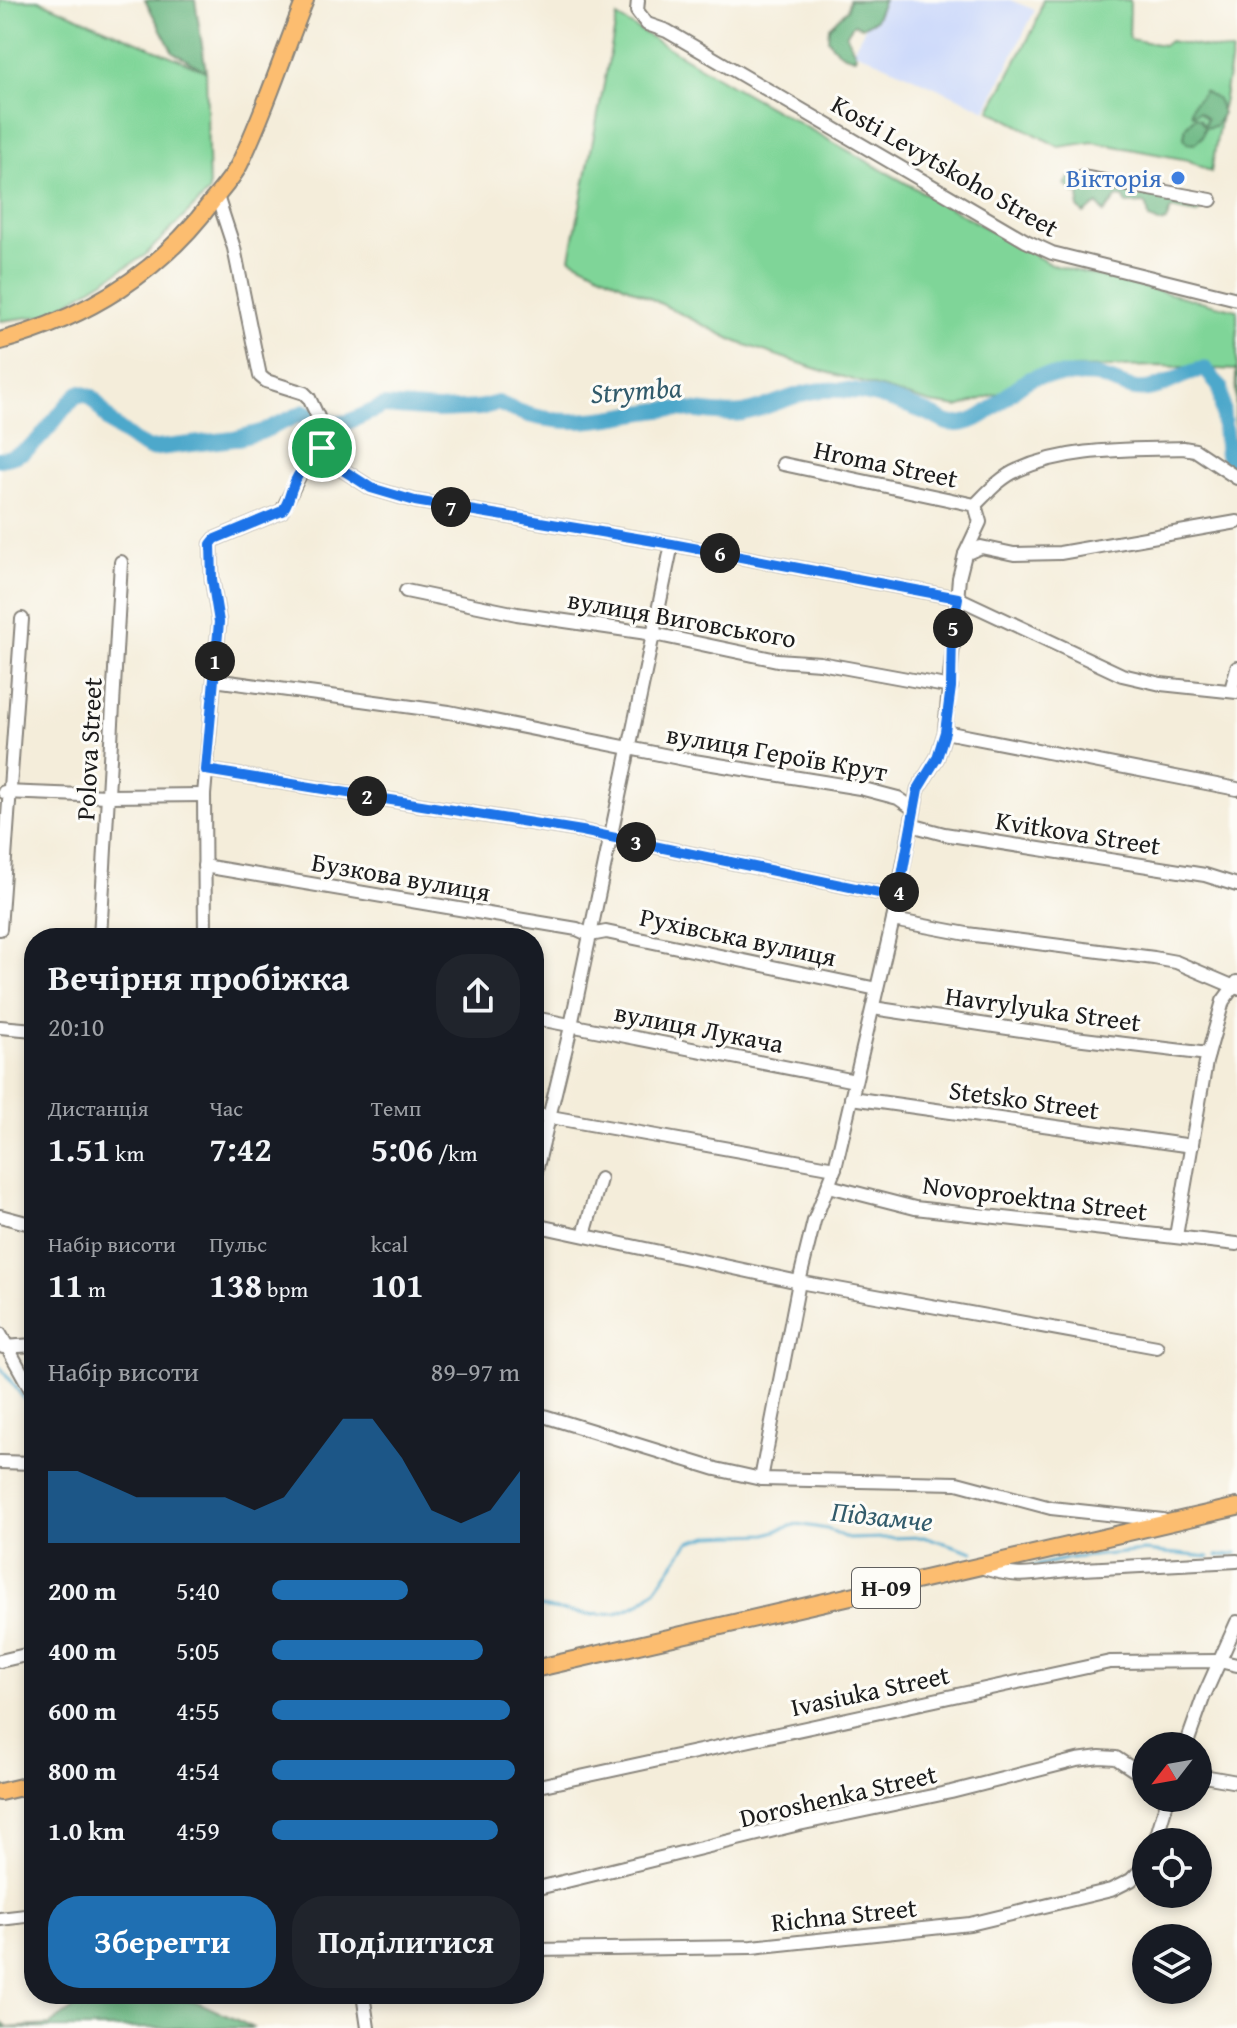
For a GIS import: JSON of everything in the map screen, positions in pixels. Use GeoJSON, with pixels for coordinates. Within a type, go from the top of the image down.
{"type":"FeatureCollection","features":[{"type":"Feature","properties":{"kind":"main road"},"geometry":{"type":"LineString","coordinates":[[0,341],[36,332],[71,318],[123,288],[171,249],[202,217],[238,167],[305,0]]}},
{"type":"Feature","properties":{"kind":"main road","name":"Н-09"},"geometry":{"type":"LineString","coordinates":[[544,1667],[1237,1507]]}},
{"type":"Feature","properties":{"kind":"main road"},"geometry":{"type":"LineString","coordinates":[[0,1792],[24,1786]]}},
{"type":"Feature","properties":{"kind":"street","name":"Kosti Levytskoho Street"},"geometry":{"type":"LineString","coordinates":[[638,0],[637,11],[647,24],[667,31],[1026,241],[1052,253],[1237,299]]}},
{"type":"Feature","properties":{"kind":"street"},"geometry":{"type":"LineString","coordinates":[[1083,177],[1211,200]]}},
{"type":"Feature","properties":{"kind":"street"},"geometry":{"type":"LineString","coordinates":[[217,196],[234,248],[260,376],[266,381],[304,393],[309,398],[318,417],[322,448],[332,463],[371,488],[415,501],[672,544],[958,598],[1122,675],[1161,684],[1234,691],[1237,668]]}},
{"type":"Feature","properties":{"kind":"street"},"geometry":{"type":"LineString","coordinates":[[205,928],[204,795],[219,622],[212,579],[211,544],[215,539],[287,507],[293,485],[304,466],[322,448]]}},
{"type":"Feature","properties":{"kind":"street"},"geometry":{"type":"LineString","coordinates":[[975,505],[1018,469],[1081,452],[1195,450],[1237,478]]}},
{"type":"Feature","properties":{"kind":"street","name":"Hroma Street"},"geometry":{"type":"LineString","coordinates":[[761,1479],[799,1282],[814,1221],[835,1168],[893,920],[918,789],[937,758],[945,732],[959,578],[965,554],[980,522],[975,505],[783,464]]}},
{"type":"Feature","properties":{"kind":"street"},"geometry":{"type":"LineString","coordinates":[[965,554],[981,547],[1014,554],[1060,553],[1237,522]]}},
{"type":"Feature","properties":{"kind":"street"},"geometry":{"type":"LineString","coordinates":[[544,1137],[672,544]]}},
{"type":"Feature","properties":{"kind":"street","name":"Polova Street"},"geometry":{"type":"LineString","coordinates":[[101,928],[121,562]]}},
{"type":"Feature","properties":{"kind":"street","name":"вулиця Виговського"},"geometry":{"type":"LineString","coordinates":[[406,591],[517,614],[654,634],[777,660],[820,663],[951,687]]}},
{"type":"Feature","properties":{"kind":"street"},"geometry":{"type":"LineString","coordinates":[[0,929],[4,792],[22,619]]}},
{"type":"Feature","properties":{"kind":"street","name":"вулиця Героїв Крут"},"geometry":{"type":"LineString","coordinates":[[214,680],[412,706],[860,788],[898,798],[914,809]]}},
{"type":"Feature","properties":{"kind":"street"},"geometry":{"type":"LineString","coordinates":[[945,732],[1237,789]]}},
{"type":"Feature","properties":{"kind":"street"},"geometry":{"type":"LineString","coordinates":[[206,770],[609,837],[898,897]]}},
{"type":"Feature","properties":{"kind":"street"},"geometry":{"type":"LineString","coordinates":[[4,792],[108,796],[204,795]]}},
{"type":"Feature","properties":{"kind":"street","name":"Kvitkova Street"},"geometry":{"type":"LineString","coordinates":[[911,825],[944,834],[1205,875],[1237,885]]}},
{"type":"Feature","properties":{"kind":"street","name":"Бузкова вулиця"},"geometry":{"type":"LineString","coordinates":[[204,866],[577,929],[590,935]]}},
{"type":"Feature","properties":{"kind":"street"},"geometry":{"type":"LineString","coordinates":[[893,920],[967,934],[1176,962],[1236,986],[1223,1001],[1208,1054],[1176,1236]]}},
{"type":"Feature","properties":{"kind":"street","name":"Рухівська вулиця"},"geometry":{"type":"LineString","coordinates":[[590,935],[606,932],[877,989]]}},
{"type":"Feature","properties":{"kind":"street","name":"Havrylyuka Street"},"geometry":{"type":"LineString","coordinates":[[873,1008],[1208,1054]]}},
{"type":"Feature","properties":{"kind":"street","name":"вулиця Лукача"},"geometry":{"type":"LineString","coordinates":[[544,1020],[855,1081]]}},
{"type":"Feature","properties":{"kind":"street"},"geometry":{"type":"LineString","coordinates":[[0,1027],[24,1029]]}},
{"type":"Feature","properties":{"kind":"street","name":"Stetsko Street"},"geometry":{"type":"LineString","coordinates":[[851,1098],[1192,1146]]}},
{"type":"Feature","properties":{"kind":"street"},"geometry":{"type":"LineString","coordinates":[[544,1115],[835,1168]]}},
{"type":"Feature","properties":{"kind":"street"},"geometry":{"type":"LineString","coordinates":[[584,1235],[600,1179]]}},
{"type":"Feature","properties":{"kind":"street","name":"Novoproektna Street"},"geometry":{"type":"LineString","coordinates":[[829,1186],[915,1208],[1237,1244]]}},
{"type":"Feature","properties":{"kind":"street"},"geometry":{"type":"LineString","coordinates":[[0,1216],[24,1222]]}},
{"type":"Feature","properties":{"kind":"street"},"geometry":{"type":"LineString","coordinates":[[544,1227],[799,1282],[1157,1347]]}},
{"type":"Feature","properties":{"kind":"street"},"geometry":{"type":"LineString","coordinates":[[0,1334],[3,1346],[24,1379]]}},
{"type":"Feature","properties":{"kind":"street"},"geometry":{"type":"LineString","coordinates":[[3,1346],[24,1345]]}},
{"type":"Feature","properties":{"kind":"street"},"geometry":{"type":"LineString","coordinates":[[544,1416],[716,1469],[761,1479],[957,1483],[1051,1508],[1174,1522]]}},
{"type":"Feature","properties":{"kind":"street"},"geometry":{"type":"LineString","coordinates":[[0,1462],[24,1463]]}},
{"type":"Feature","properties":{"kind":"street"},"geometry":{"type":"LineString","coordinates":[[980,1567],[1026,1577],[1076,1569],[1237,1561]]}},
{"type":"Feature","properties":{"kind":"street"},"geometry":{"type":"LineString","coordinates":[[1191,1732],[1237,1622]]}},
{"type":"Feature","properties":{"kind":"street"},"geometry":{"type":"LineString","coordinates":[[0,1661],[24,1655]]}},
{"type":"Feature","properties":{"kind":"street","name":"Ivasiuka Street"},"geometry":{"type":"LineString","coordinates":[[544,1785],[1110,1662],[1219,1661],[1237,1665]]}},
{"type":"Feature","properties":{"kind":"street","name":"Doroshenka Street"},"geometry":{"type":"LineString","coordinates":[[544,1887],[1077,1760],[1116,1758],[1132,1769]]}},
{"type":"Feature","properties":{"kind":"street"},"geometry":{"type":"LineString","coordinates":[[1212,1778],[1237,1782]]}},
{"type":"Feature","properties":{"kind":"street","name":"Richna Street"},"geometry":{"type":"LineString","coordinates":[[544,1950],[752,1947],[970,1924],[1111,1890],[1132,1879]]}},
{"type":"Feature","properties":{"kind":"street"},"geometry":{"type":"LineString","coordinates":[[0,1919],[24,1916]]}},
{"type":"Feature","properties":{"kind":"street"},"geometry":{"type":"LineString","coordinates":[[364,2004],[368,2028]]}},
{"type":"Feature","properties":{"kind":"shaded area"},"geometry":{"type":"Polygon","coordinates":[[[880,0],[1010,0],[1035,10],[986,110],[853,50],[880,0]]]}},
{"type":"Feature","properties":{"kind":"green space"},"geometry":{"type":"Polygon","coordinates":[[[0,0],[38,0],[206,71],[209,192],[144,256],[47,315],[0,321],[0,0]]]}},
{"type":"Feature","properties":{"kind":"green space"},"geometry":{"type":"Polygon","coordinates":[[[145,0],[195,0],[206,71],[173,52],[145,0]]]}},
{"type":"Feature","properties":{"kind":"green space"},"geometry":{"type":"Polygon","coordinates":[[[849,0],[884,0],[875,20],[862,27],[854,24],[846,35],[855,57],[839,52],[828,39],[829,27],[847,10],[849,0]]]}},
{"type":"Feature","properties":{"kind":"green space"},"geometry":{"type":"Polygon","coordinates":[[[1043,0],[1130,0],[1129,39],[1163,45],[1170,41],[1232,52],[1211,172],[1188,160],[1093,142],[1059,147],[990,110],[1035,26],[1043,0]]]}},
{"type":"Feature","properties":{"kind":"green space"},"geometry":{"type":"Polygon","coordinates":[[[617,17],[731,85],[1052,265],[1237,310],[1237,451],[1236,370],[1161,366],[1074,368],[958,407],[931,403],[737,342],[570,258],[617,17]]]}},
{"type":"Feature","properties":{"kind":"green space"},"geometry":{"type":"Polygon","coordinates":[[[1204,91],[1217,99],[1223,113],[1215,126],[1204,128],[1202,137],[1194,144],[1187,143],[1184,137],[1186,126],[1195,117],[1204,126],[1207,119],[1199,112],[1192,115],[1191,111],[1204,91]]]}},
{"type":"Feature","properties":{"kind":"green space"},"geometry":{"type":"Polygon","coordinates":[[[1077,175],[1201,202],[1203,207],[1197,214],[1171,209],[1166,221],[1161,223],[1149,219],[1144,203],[1126,204],[1124,198],[1117,197],[1104,213],[1098,204],[1084,214],[1078,208],[1080,192],[1076,194],[1065,185],[1069,178],[1077,175]]]}},
{"type":"Feature","properties":{"kind":"green space"},"geometry":{"type":"Polygon","coordinates":[[[80,2004],[202,2004],[254,2028],[8,2028],[50,2025],[80,2004]]]}},
{"type":"Feature","properties":{"kind":"waterway","name":"Strymba"},"geometry":{"type":"LineString","coordinates":[[0,459],[25,451],[35,443],[79,393],[92,397],[111,423],[149,449],[234,439],[261,432],[305,412],[334,424],[348,422],[384,406],[438,410],[479,408],[498,403],[529,415],[573,421],[669,409],[743,413],[804,393],[825,390],[876,396],[958,424],[990,411],[1016,388],[1035,377],[1096,376],[1131,388],[1146,389],[1205,369],[1220,387],[1227,455],[1237,464]]}},
{"type":"Feature","properties":{"kind":"waterway","name":"Підзамче"},"geometry":{"type":"LineString","coordinates":[[0,1367],[24,1399]]}},
{"type":"Feature","properties":{"kind":"waterway","name":"Підзамче"},"geometry":{"type":"LineString","coordinates":[[544,1608],[591,1615],[617,1613],[639,1604],[655,1590],[689,1542],[709,1536],[767,1534],[797,1524],[827,1529],[848,1539],[926,1537],[973,1552]]}},
{"type":"Feature","properties":{"kind":"waterway","name":"Підзамче"},"geometry":{"type":"LineString","coordinates":[[1020,1569],[1071,1558],[1144,1551],[1209,1557]]}},
{"type":"Feature","properties":{"kind":"waterway","name":"Підзамче"},"geometry":{"type":"LineString","coordinates":[[1217,1556],[1237,1553]]}},
{"type":"Feature","properties":{"kind":"place","name":"Вікторія"},"geometry":{"type":"Point","coordinates":[1178,178]}},
{"type":"Feature","properties":{"kind":"route"},"geometry":{"type":"LineString","coordinates":[[322,448],[332,463],[371,488],[415,501],[672,544],[958,598],[952,633],[951,687],[945,732],[937,758],[918,789],[898,897],[582,831],[206,770],[219,622],[212,579],[211,544],[215,539],[287,507],[293,485],[304,466],[322,448]]}}]}
